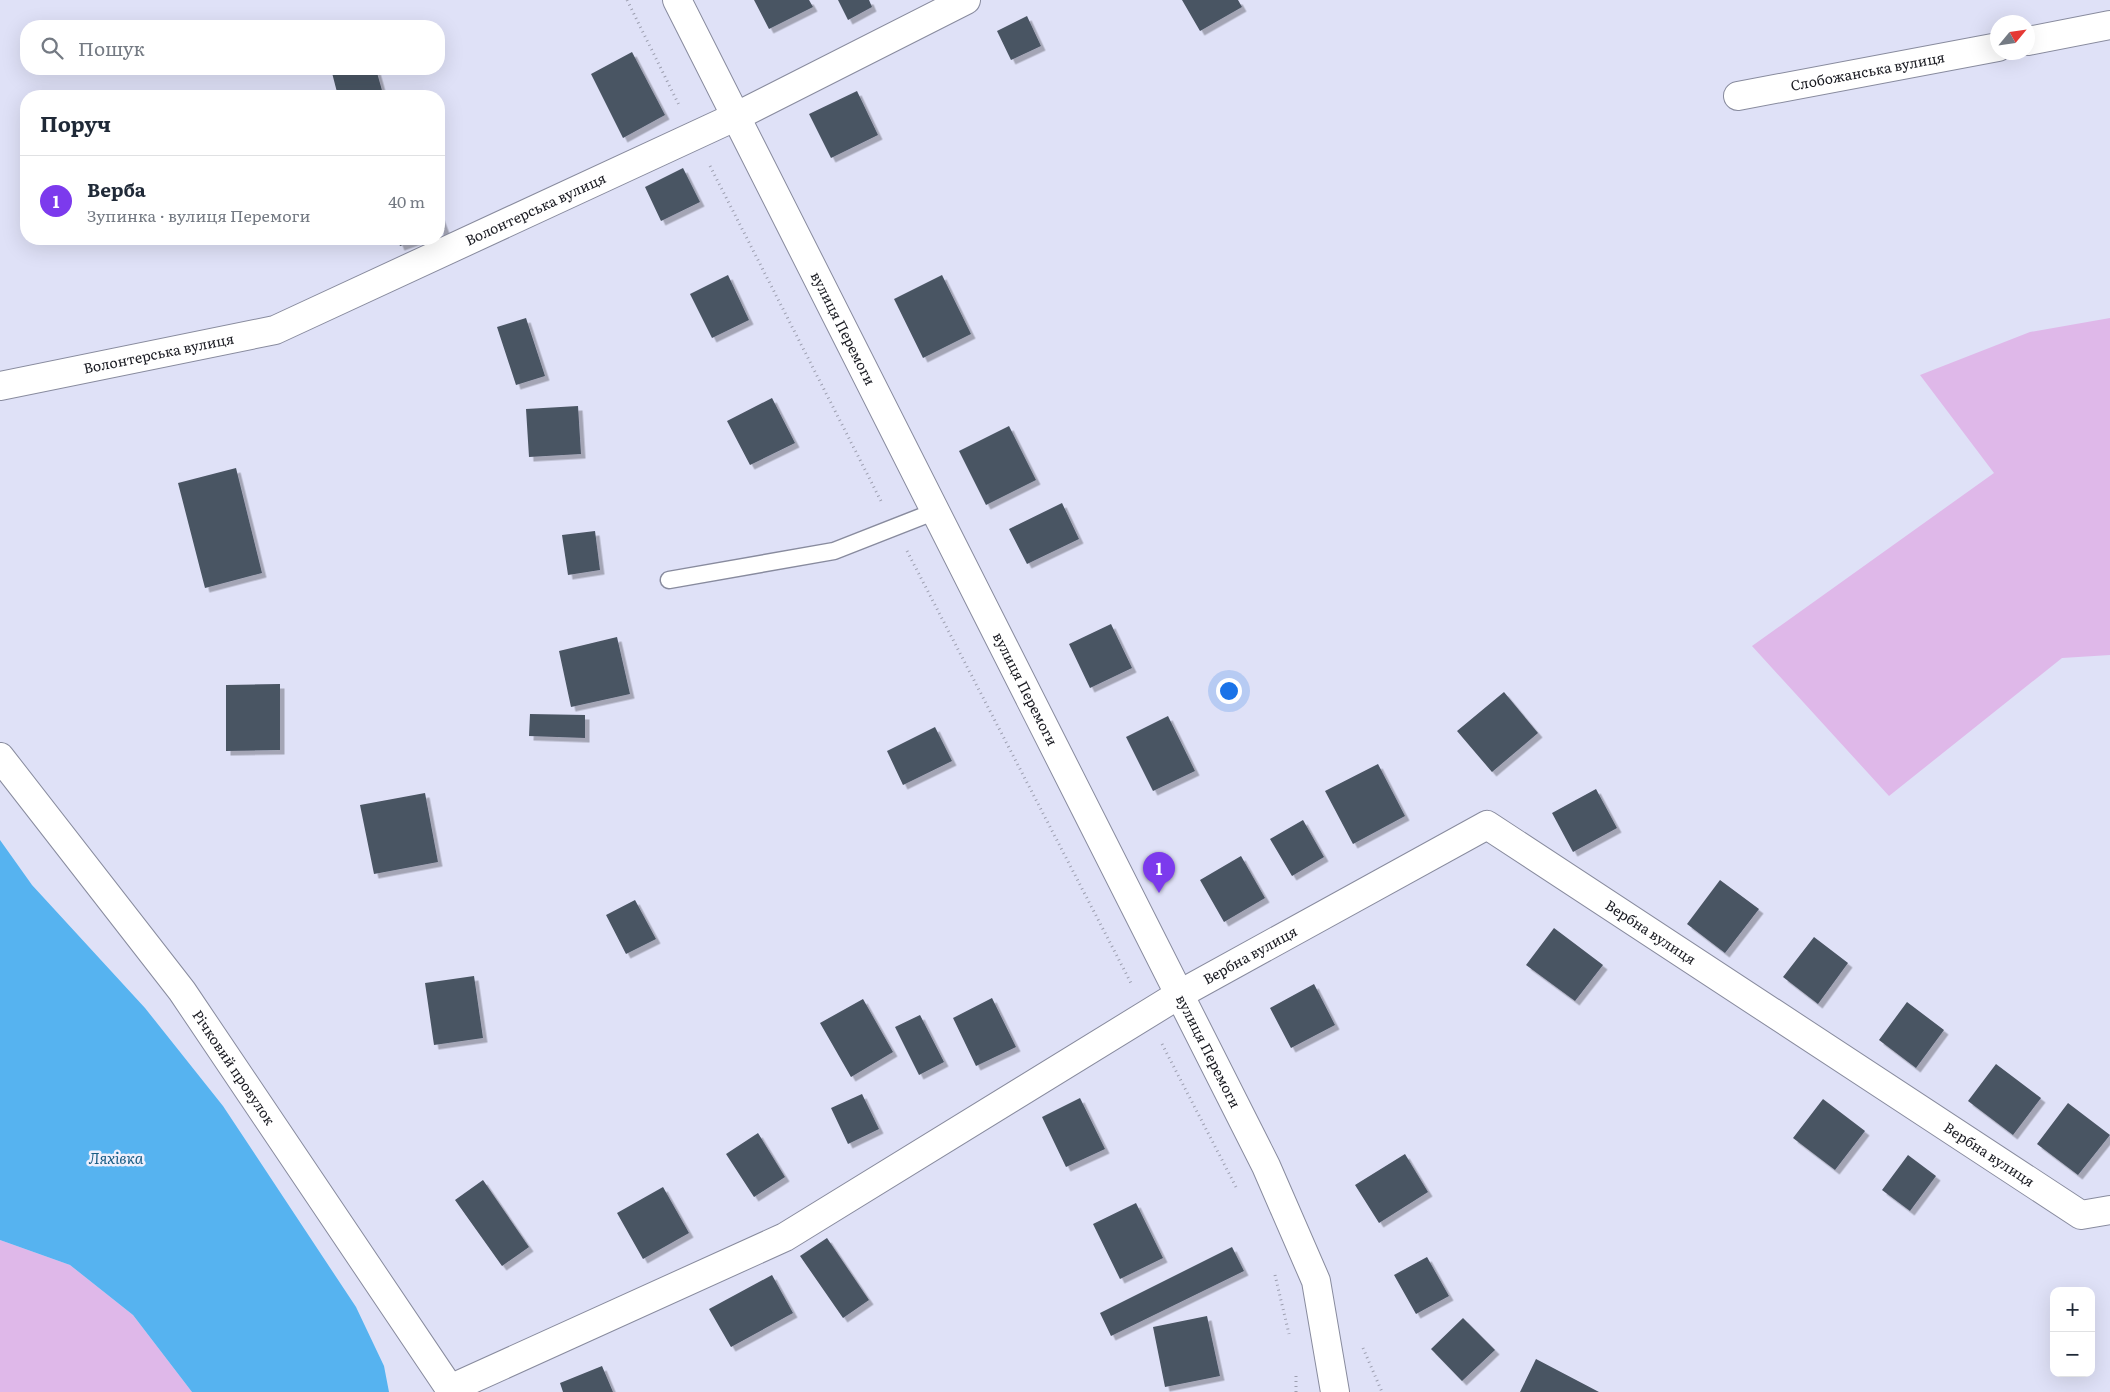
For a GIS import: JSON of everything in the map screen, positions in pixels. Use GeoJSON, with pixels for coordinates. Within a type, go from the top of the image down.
{"type":"FeatureCollection","features":[{"type":"Feature","properties":{"kind":"street","name":"вулиця Перемоги"},"geometry":{"type":"LineString","coordinates":[[677,0],[1266,1166],[1316,1281],[1335,1392]]}},
{"type":"Feature","properties":{"kind":"street","name":"Волонтерська вулиця"},"geometry":{"type":"LineString","coordinates":[[0,386],[275,330],[737,116],[966,0]]}},
{"type":"Feature","properties":{"kind":"street"},"geometry":{"type":"LineString","coordinates":[[2035,40],[2110,25]]}},
{"type":"Feature","properties":{"kind":"street","name":"Слобожанська вулиця"},"geometry":{"type":"LineString","coordinates":[[1738,96],[1990,49]]}},
{"type":"Feature","properties":{"kind":"street","name":"Річковий провулок"},"geometry":{"type":"LineString","coordinates":[[0,757],[182,991],[450,1389],[785,1236],[1148,1014]]}},
{"type":"Feature","properties":{"kind":"street","name":"Вербна вулиця"},"geometry":{"type":"LineString","coordinates":[[1180,994],[1487,825],[2081,1215],[2110,1210]]}},
{"type":"Feature","properties":{"kind":"street"},"geometry":{"type":"LineString","coordinates":[[1148,1014],[1180,994]]}},
{"type":"Feature","properties":{"kind":"lane"},"geometry":{"type":"LineString","coordinates":[[668,580],[834,551],[936,511]]}},
{"type":"Feature","properties":{"kind":"path"},"geometry":{"type":"LineString","coordinates":[[627,0],[894,527],[1237,1188]]}},
{"type":"Feature","properties":{"kind":"path"},"geometry":{"type":"LineString","coordinates":[[1273,1269],[1289,1336]]}},
{"type":"Feature","properties":{"kind":"path"},"geometry":{"type":"LineString","coordinates":[[1296,1365],[1296,1392]]}},
{"type":"Feature","properties":{"kind":"shaded area"},"geometry":{"type":"Polygon","coordinates":[[[2110,318],[2110,655],[2062,658],[1889,796],[1752,646],[1994,473],[1920,375],[2030,332],[2110,318]]]}},
{"type":"Feature","properties":{"kind":"shaded area"},"geometry":{"type":"Polygon","coordinates":[[[0,1240],[70,1265],[133,1315],[192,1392],[0,1392],[0,1240]]]}},
{"type":"Feature","properties":{"kind":"water","name":"Ляхівка"},"geometry":{"type":"Polygon","coordinates":[[[0,840],[32,885],[145,1008],[223,1106],[356,1307],[384,1366],[389,1392],[192,1392],[133,1315],[70,1265],[0,1240],[0,840]]]}},
{"type":"Feature","properties":{"kind":"building"},"geometry":{"type":"Polygon","coordinates":[[[754,0],[809,0],[813,7],[769,29],[754,0]]]}},
{"type":"Feature","properties":{"kind":"building"},"geometry":{"type":"Polygon","coordinates":[[[838,0],[869,0],[872,7],[848,20],[838,0]]]}},
{"type":"Feature","properties":{"kind":"building"},"geometry":{"type":"Polygon","coordinates":[[[1182,0],[1238,0],[1242,7],[1200,31],[1182,0]]]}},
{"type":"Feature","properties":{"kind":"building"},"geometry":{"type":"Polygon","coordinates":[[[1027,16],[1041,46],[1011,60],[997,31],[1027,16]]]}},
{"type":"Feature","properties":{"kind":"building"},"geometry":{"type":"Polygon","coordinates":[[[632,52],[665,115],[623,138],[591,74],[632,52]]]}},
{"type":"Feature","properties":{"kind":"building"},"geometry":{"type":"Polygon","coordinates":[[[333,75],[378,75],[382,90],[336,90],[333,75]]]}},
{"type":"Feature","properties":{"kind":"building"},"geometry":{"type":"Polygon","coordinates":[[[857,91],[878,135],[831,158],[809,114],[857,91]]]}},
{"type":"Feature","properties":{"kind":"building"},"geometry":{"type":"Polygon","coordinates":[[[683,168],[700,202],[661,221],[645,187],[683,168]]]}},
{"type":"Feature","properties":{"kind":"building"},"geometry":{"type":"Polygon","coordinates":[[[728,275],[749,320],[712,338],[690,294],[728,275]]]}},
{"type":"Feature","properties":{"kind":"building"},"geometry":{"type":"Polygon","coordinates":[[[942,275],[971,334],[923,358],[894,299],[942,275]]]}},
{"type":"Feature","properties":{"kind":"building"},"geometry":{"type":"Polygon","coordinates":[[[526,318],[545,376],[516,385],[497,327],[526,318]]]}},
{"type":"Feature","properties":{"kind":"building"},"geometry":{"type":"Polygon","coordinates":[[[772,398],[795,443],[750,465],[727,421],[772,398]]]}},
{"type":"Feature","properties":{"kind":"building"},"geometry":{"type":"Polygon","coordinates":[[[578,406],[581,454],[529,457],[526,409],[578,406]]]}},
{"type":"Feature","properties":{"kind":"building"},"geometry":{"type":"Polygon","coordinates":[[[1009,426],[1036,480],[986,505],[959,451],[1009,426]]]}},
{"type":"Feature","properties":{"kind":"building"},"geometry":{"type":"Polygon","coordinates":[[[236,468],[262,573],[205,588],[178,483],[236,468]]]}},
{"type":"Feature","properties":{"kind":"building"},"geometry":{"type":"Polygon","coordinates":[[[1062,503],[1079,539],[1027,564],[1009,529],[1062,503]]]}},
{"type":"Feature","properties":{"kind":"building"},"geometry":{"type":"Polygon","coordinates":[[[595,531],[600,570],[568,575],[562,535],[595,531]]]}},
{"type":"Feature","properties":{"kind":"building"},"geometry":{"type":"Polygon","coordinates":[[[1111,624],[1132,668],[1090,688],[1069,644],[1111,624]]]}},
{"type":"Feature","properties":{"kind":"building"},"geometry":{"type":"Polygon","coordinates":[[[617,637],[630,694],[571,707],[559,651],[617,637]]]}},
{"type":"Feature","properties":{"kind":"building"},"geometry":{"type":"Polygon","coordinates":[[[280,684],[280,750],[226,751],[226,685],[280,684]]]}},
{"type":"Feature","properties":{"kind":"building"},"geometry":{"type":"Polygon","coordinates":[[[1504,692],[1538,733],[1492,772],[1457,731],[1504,692]]]}},
{"type":"Feature","properties":{"kind":"building"},"geometry":{"type":"Polygon","coordinates":[[[530,714],[585,715],[585,738],[529,736],[530,714]]]}},
{"type":"Feature","properties":{"kind":"building"},"geometry":{"type":"Polygon","coordinates":[[[1168,716],[1195,771],[1153,791],[1126,737],[1168,716]]]}},
{"type":"Feature","properties":{"kind":"building"},"geometry":{"type":"Polygon","coordinates":[[[935,727],[952,761],[903,785],[887,751],[935,727]]]}},
{"type":"Feature","properties":{"kind":"building"},"geometry":{"type":"Polygon","coordinates":[[[1378,764],[1405,816],[1353,844],[1325,791],[1378,764]]]}},
{"type":"Feature","properties":{"kind":"building"},"geometry":{"type":"Polygon","coordinates":[[[1596,789],[1617,828],[1573,852],[1552,813],[1596,789]]]}},
{"type":"Feature","properties":{"kind":"building"},"geometry":{"type":"Polygon","coordinates":[[[425,793],[438,862],[374,874],[360,805],[425,793]]]}},
{"type":"Feature","properties":{"kind":"building"},"geometry":{"type":"Polygon","coordinates":[[[1303,820],[1324,857],[1292,876],[1270,839],[1303,820]]]}},
{"type":"Feature","properties":{"kind":"building"},"geometry":{"type":"Polygon","coordinates":[[[1241,856],[1265,898],[1224,922],[1200,880],[1241,856]]]}},
{"type":"Feature","properties":{"kind":"building"},"geometry":{"type":"Polygon","coordinates":[[[1720,880],[1759,909],[1725,953],[1687,924],[1720,880]]]}},
{"type":"Feature","properties":{"kind":"building"},"geometry":{"type":"Polygon","coordinates":[[[635,900],[656,939],[626,954],[606,915],[635,900]]]}},
{"type":"Feature","properties":{"kind":"building"},"geometry":{"type":"Polygon","coordinates":[[[1554,928],[1603,965],[1575,1001],[1526,965],[1554,928]]]}},
{"type":"Feature","properties":{"kind":"building"},"geometry":{"type":"Polygon","coordinates":[[[1814,937],[1848,963],[1818,1004],[1783,977],[1814,937]]]}},
{"type":"Feature","properties":{"kind":"building"},"geometry":{"type":"Polygon","coordinates":[[[474,976],[483,1038],[434,1045],[425,983],[474,976]]]}},
{"type":"Feature","properties":{"kind":"building"},"geometry":{"type":"Polygon","coordinates":[[[1314,984],[1335,1025],[1291,1048],[1270,1008],[1314,984]]]}},
{"type":"Feature","properties":{"kind":"building"},"geometry":{"type":"Polygon","coordinates":[[[992,998],[1016,1047],[976,1066],[953,1018],[992,998]]]}},
{"type":"Feature","properties":{"kind":"building"},"geometry":{"type":"Polygon","coordinates":[[[863,999],[893,1052],[851,1077],[820,1023],[863,999]]]}},
{"type":"Feature","properties":{"kind":"building"},"geometry":{"type":"Polygon","coordinates":[[[1907,1002],[1944,1030],[1916,1068],[1879,1040],[1907,1002]]]}},
{"type":"Feature","properties":{"kind":"building"},"geometry":{"type":"Polygon","coordinates":[[[920,1015],[944,1062],[919,1075],[895,1027],[920,1015]]]}},
{"type":"Feature","properties":{"kind":"building"},"geometry":{"type":"Polygon","coordinates":[[[1996,1064],[2041,1098],[2013,1135],[1968,1101],[1996,1064]]]}},
{"type":"Feature","properties":{"kind":"building"},"geometry":{"type":"Polygon","coordinates":[[[862,1094],[879,1129],[848,1144],[831,1108],[862,1094]]]}},
{"type":"Feature","properties":{"kind":"building"},"geometry":{"type":"Polygon","coordinates":[[[1080,1098],[1105,1149],[1066,1167],[1042,1117],[1080,1098]]]}},
{"type":"Feature","properties":{"kind":"building"},"geometry":{"type":"Polygon","coordinates":[[[1823,1099],[1865,1131],[1835,1170],[1793,1138],[1823,1099]]]}},
{"type":"Feature","properties":{"kind":"building"},"geometry":{"type":"Polygon","coordinates":[[[2068,1103],[2110,1135],[2078,1175],[2037,1144],[2068,1103]]]}},
{"type":"Feature","properties":{"kind":"building"},"geometry":{"type":"Polygon","coordinates":[[[758,1133],[785,1177],[754,1197],[726,1154],[758,1133]]]}},
{"type":"Feature","properties":{"kind":"building"},"geometry":{"type":"Polygon","coordinates":[[[1405,1154],[1428,1192],[1379,1223],[1355,1185],[1405,1154]]]}},
{"type":"Feature","properties":{"kind":"building"},"geometry":{"type":"Polygon","coordinates":[[[1908,1155],[1936,1176],[1910,1211],[1882,1190],[1908,1155]]]}},
{"type":"Feature","properties":{"kind":"building"},"geometry":{"type":"Polygon","coordinates":[[[483,1180],[529,1247],[502,1266],[455,1200],[483,1180]]]}},
{"type":"Feature","properties":{"kind":"building"},"geometry":{"type":"Polygon","coordinates":[[[663,1187],[689,1233],[643,1259],[617,1213],[663,1187]]]}},
{"type":"Feature","properties":{"kind":"building"},"geometry":{"type":"Polygon","coordinates":[[[1136,1203],[1163,1258],[1120,1279],[1093,1224],[1136,1203]]]}},
{"type":"Feature","properties":{"kind":"building"},"geometry":{"type":"Polygon","coordinates":[[[827,1238],[869,1300],[843,1318],[800,1256],[827,1238]]]}},
{"type":"Feature","properties":{"kind":"building"},"geometry":{"type":"Polygon","coordinates":[[[1232,1247],[1244,1271],[1111,1336],[1100,1313],[1232,1247]]]}},
{"type":"Feature","properties":{"kind":"building"},"geometry":{"type":"Polygon","coordinates":[[[1427,1257],[1449,1296],[1416,1314],[1394,1275],[1427,1257]]]}},
{"type":"Feature","properties":{"kind":"building"},"geometry":{"type":"Polygon","coordinates":[[[772,1275],[793,1313],[731,1347],[709,1309],[772,1275]]]}},
{"type":"Feature","properties":{"kind":"building"},"geometry":{"type":"Polygon","coordinates":[[[1207,1316],[1220,1376],[1165,1387],[1153,1327],[1207,1316]]]}},
{"type":"Feature","properties":{"kind":"building"},"geometry":{"type":"Polygon","coordinates":[[[1463,1318],[1495,1350],[1462,1381],[1431,1349],[1463,1318]]]}},
{"type":"Feature","properties":{"kind":"building"},"geometry":{"type":"Polygon","coordinates":[[[1536,1359],[1599,1392],[1520,1392],[1536,1359]]]}},
{"type":"Feature","properties":{"kind":"building"},"geometry":{"type":"Polygon","coordinates":[[[602,1366],[613,1392],[563,1392],[560,1383],[602,1366]]]}},
{"type":"Feature","properties":{"kind":"place","name":"Верба"},"geometry":{"type":"Point","coordinates":[1159,893]}}]}
